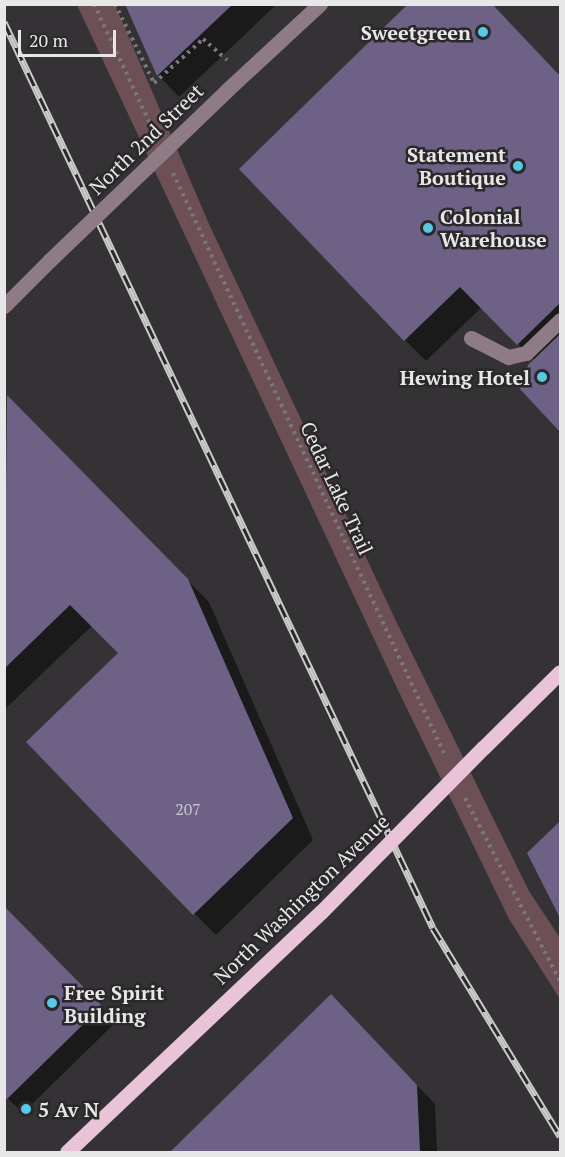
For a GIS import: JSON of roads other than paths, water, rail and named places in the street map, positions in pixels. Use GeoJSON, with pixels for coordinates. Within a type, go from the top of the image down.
{"type":"FeatureCollection","features":[{"type":"Feature","properties":{"kind":"main road","name":"North Washington Avenue"},"geometry":{"type":"LineString","coordinates":[[67,1152],[321,912],[561,672]]}},
{"type":"Feature","properties":{"kind":"street","name":"North 2nd Street"},"geometry":{"type":"LineString","coordinates":[[8,296],[50,260],[320,4]]}},
{"type":"Feature","properties":{"kind":"street"},"geometry":{"type":"LineString","coordinates":[[471,338],[508,357],[526,353],[561,320]]}},
{"type":"Feature","properties":{"kind":"railway"},"geometry":{"type":"LineString","coordinates":[[4,22],[433,928],[560,1136]]}},
{"type":"Feature","properties":{"kind":"place","name":"Sweetgreen"},"geometry":{"type":"Point","coordinates":[483,32]}},
{"type":"Feature","properties":{"kind":"place","name":"Statement Boutique"},"geometry":{"type":"Point","coordinates":[518,166]}},
{"type":"Feature","properties":{"kind":"place","name":"Colonial Warehouse"},"geometry":{"type":"Point","coordinates":[428,228]}},
{"type":"Feature","properties":{"kind":"place","name":"Hewing Hotel"},"geometry":{"type":"Point","coordinates":[542,377]}},
{"type":"Feature","properties":{"kind":"place","name":"Free Spirit Building"},"geometry":{"type":"Point","coordinates":[52,1003]}},
{"type":"Feature","properties":{"kind":"place","name":"5 Av N"},"geometry":{"type":"Point","coordinates":[26,1109]}}]}
